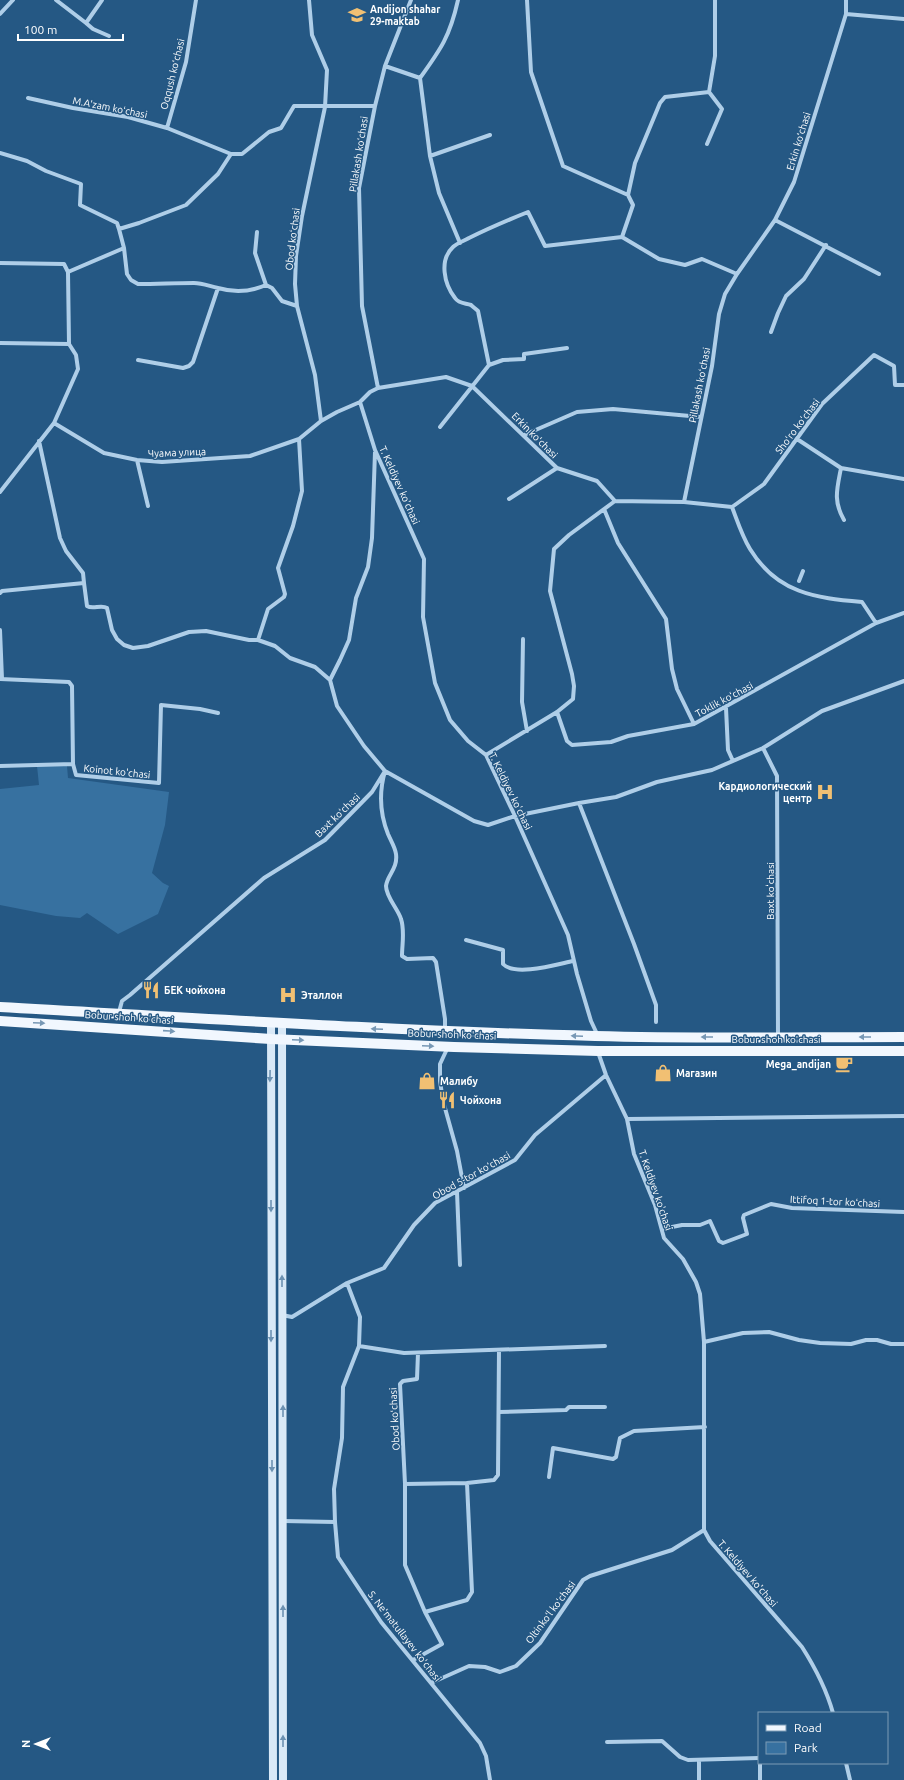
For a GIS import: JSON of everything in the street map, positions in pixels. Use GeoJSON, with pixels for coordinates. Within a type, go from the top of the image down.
{"type":"FeatureCollection","features":[{"type":"Feature","properties":{"kind":"main road","name":"Bobur shoh ko'chasi"},"geometry":{"type":"LineString","coordinates":[[0,1008],[282,1024],[598,1036],[904,1037]]}},
{"type":"Feature","properties":{"kind":"main road","name":"Bobur shoh ko'chasi"},"geometry":{"type":"LineString","coordinates":[[0,1021],[282,1040],[598,1051],[904,1051]]}},
{"type":"Feature","properties":{"kind":"main road"},"geometry":{"type":"LineString","coordinates":[[271,1023],[273,1780]]}},
{"type":"Feature","properties":{"kind":"main road"},"geometry":{"type":"LineString","coordinates":[[282,1024],[284,1780]]}},
{"type":"Feature","properties":{"kind":"main road"},"geometry":{"type":"LineString","coordinates":[[271,1305],[282,1305]]}},
{"type":"Feature","properties":{"kind":"street"},"geometry":{"type":"LineString","coordinates":[[0,14],[13,0]]}},
{"type":"Feature","properties":{"kind":"street"},"geometry":{"type":"LineString","coordinates":[[56,0],[93,29],[109,36]]}},
{"type":"Feature","properties":{"kind":"street"},"geometry":{"type":"LineString","coordinates":[[86,23],[102,0]]}},
{"type":"Feature","properties":{"kind":"street","name":"Oqqush koʻchasi"},"geometry":{"type":"LineString","coordinates":[[167,128],[186,62],[196,0]]}},
{"type":"Feature","properties":{"kind":"street","name":"Obod koʻchasi"},"geometry":{"type":"LineString","coordinates":[[309,0],[312,35],[327,70],[326,107],[302,216],[298,243],[295,284],[297,306],[315,375],[321,420]]}},
{"type":"Feature","properties":{"kind":"street","name":"Pillakash koʻchasi"},"geometry":{"type":"LineString","coordinates":[[378,388],[362,306],[359,188],[375,106],[386,66],[411,0]]}},
{"type":"Feature","properties":{"kind":"street"},"geometry":{"type":"LineString","coordinates":[[458,0],[453,24],[447,39],[420,78],[430,156],[439,193],[460,243]]}},
{"type":"Feature","properties":{"kind":"street"},"geometry":{"type":"LineString","coordinates":[[527,0],[531,72],[563,166],[628,195]]}},
{"type":"Feature","properties":{"kind":"street"},"geometry":{"type":"LineString","coordinates":[[707,144],[722,109],[709,92],[715,56],[715,0]]}},
{"type":"Feature","properties":{"kind":"street","name":"Erkin koʻchasi"},"geometry":{"type":"LineString","coordinates":[[737,274],[775,220],[794,182],[846,14],[846,0]]}},
{"type":"Feature","properties":{"kind":"street"},"geometry":{"type":"LineString","coordinates":[[846,14],[904,19]]}},
{"type":"Feature","properties":{"kind":"street"},"geometry":{"type":"LineString","coordinates":[[386,66],[420,78]]}},
{"type":"Feature","properties":{"kind":"street"},"geometry":{"type":"LineString","coordinates":[[622,237],[633,205],[628,195],[635,163],[660,103],[665,98],[709,92]]}},
{"type":"Feature","properties":{"kind":"street","name":"M.Aʻzam koʻchasi"},"geometry":{"type":"LineString","coordinates":[[28,98],[73,108],[128,117],[167,128],[231,154]]}},
{"type":"Feature","properties":{"kind":"street"},"geometry":{"type":"LineString","coordinates":[[119,229],[186,205],[218,174],[231,154],[242,154],[269,132],[281,128],[294,106],[375,106]]}},
{"type":"Feature","properties":{"kind":"street"},"geometry":{"type":"LineString","coordinates":[[430,156],[490,135]]}},
{"type":"Feature","properties":{"kind":"street"},"geometry":{"type":"LineString","coordinates":[[0,152],[27,161],[46,171],[81,184],[80,205],[117,223],[124,248],[127,274],[131,280],[138,284],[194,283],[244,291],[256,289],[266,284]]}},
{"type":"Feature","properties":{"kind":"street"},"geometry":{"type":"LineString","coordinates":[[490,365],[478,311],[470,305],[462,304],[455,298],[446,278],[444,266],[446,255],[454,246],[493,226],[528,212],[545,246],[622,237],[659,259],[685,265],[702,259],[737,274]]}},
{"type":"Feature","properties":{"kind":"street"},"geometry":{"type":"LineString","coordinates":[[775,220],[826,245],[879,274]]}},
{"type":"Feature","properties":{"kind":"street"},"geometry":{"type":"LineString","coordinates":[[257,232],[255,253],[266,284],[272,288],[282,301],[297,306]]}},
{"type":"Feature","properties":{"kind":"street"},"geometry":{"type":"LineString","coordinates":[[771,332],[786,296],[804,278],[826,245]]}},
{"type":"Feature","properties":{"kind":"street"},"geometry":{"type":"LineString","coordinates":[[68,272],[124,248]]}},
{"type":"Feature","properties":{"kind":"street"},"geometry":{"type":"LineString","coordinates":[[0,263],[64,264],[68,272],[69,344],[76,355],[78,369],[54,423],[0,492]]}},
{"type":"Feature","properties":{"kind":"street","name":"Pillakash koʻchasi"},"geometry":{"type":"LineString","coordinates":[[684,502],[712,366],[719,314],[725,294],[737,274]]}},
{"type":"Feature","properties":{"kind":"street"},"geometry":{"type":"LineString","coordinates":[[138,360],[183,368],[189,366],[193,362],[218,288]]}},
{"type":"Feature","properties":{"kind":"street"},"geometry":{"type":"LineString","coordinates":[[0,343],[69,344]]}},
{"type":"Feature","properties":{"kind":"street"},"geometry":{"type":"LineString","coordinates":[[440,427],[490,365],[503,360],[524,359],[524,354],[568,348]]}},
{"type":"Feature","properties":{"kind":"street","name":"Shoʻro koʻchasi"},"geometry":{"type":"LineString","coordinates":[[732,507],[764,484],[822,404],[874,355],[894,366],[895,385],[904,385]]}},
{"type":"Feature","properties":{"kind":"street","name":"Erkin koʻchasi"},"geometry":{"type":"LineString","coordinates":[[378,388],[446,377],[472,386],[557,468],[597,482],[615,501]]}},
{"type":"Feature","properties":{"kind":"street","name":"Чуама улица"},"geometry":{"type":"LineString","coordinates":[[54,423],[104,453],[137,460],[162,462],[250,456],[299,439],[321,420],[360,402],[370,392],[378,388]]}},
{"type":"Feature","properties":{"kind":"street","name":"T. Keldiyev ko'chasi"},"geometry":{"type":"LineString","coordinates":[[360,402],[375,450],[424,559],[423,617],[435,683],[450,720],[468,741],[486,755],[515,816],[568,936],[573,961],[591,1021],[598,1036]]}},
{"type":"Feature","properties":{"kind":"street"},"geometry":{"type":"LineString","coordinates":[[524,435],[577,412],[612,409],[701,417]]}},
{"type":"Feature","properties":{"kind":"street"},"geometry":{"type":"LineString","coordinates":[[258,640],[268,609],[284,597],[285,594],[278,568],[293,526],[302,491],[299,439]]}},
{"type":"Feature","properties":{"kind":"street"},"geometry":{"type":"LineString","coordinates":[[797,439],[841,468],[904,479]]}},
{"type":"Feature","properties":{"kind":"street"},"geometry":{"type":"LineString","coordinates":[[39,441],[60,538],[66,551],[83,573],[87,606],[90,608],[104,606],[107,608],[112,630],[117,639],[124,645],[133,648],[148,646],[189,632],[206,631],[249,640],[258,640],[275,646],[290,658],[315,667],[330,680],[337,706],[364,746],[385,771],[474,821],[488,826],[515,816],[616,797],[657,782],[712,770],[763,748],[822,711],[904,681]]}},
{"type":"Feature","properties":{"kind":"street"},"geometry":{"type":"LineString","coordinates":[[330,680],[349,640],[356,598],[368,567],[372,538],[375,450]]}},
{"type":"Feature","properties":{"kind":"street"},"geometry":{"type":"LineString","coordinates":[[137,460],[148,506]]}},
{"type":"Feature","properties":{"kind":"street"},"geometry":{"type":"LineString","coordinates":[[510,499],[557,468]]}},
{"type":"Feature","properties":{"kind":"street"},"geometry":{"type":"LineString","coordinates":[[841,468],[836,489],[838,509],[844,520]]}},
{"type":"Feature","properties":{"kind":"street"},"geometry":{"type":"LineString","coordinates":[[486,755],[557,712],[573,699],[574,686],[566,649],[550,591],[554,549],[615,501],[684,502],[732,507],[749,547],[762,566],[776,580],[796,589],[838,600],[862,602],[876,623]]}},
{"type":"Feature","properties":{"kind":"street"},"geometry":{"type":"LineString","coordinates":[[604,509],[618,543],[666,619],[672,669],[677,689],[694,724]]}},
{"type":"Feature","properties":{"kind":"street"},"geometry":{"type":"LineString","coordinates":[[799,581],[802,571]]}},
{"type":"Feature","properties":{"kind":"street"},"geometry":{"type":"LineString","coordinates":[[0,593],[2,591],[84,583]]}},
{"type":"Feature","properties":{"kind":"street","name":"Toklik koʻchasi"},"geometry":{"type":"LineString","coordinates":[[557,712],[567,741],[572,745],[611,742],[628,736],[694,724],[726,708],[876,623],[904,613]]}},
{"type":"Feature","properties":{"kind":"street"},"geometry":{"type":"LineString","coordinates":[[0,630],[1,679]]}},
{"type":"Feature","properties":{"kind":"street"},"geometry":{"type":"LineString","coordinates":[[523,639],[522,702],[527,731]]}},
{"type":"Feature","properties":{"kind":"street","name":"Koinot ko'chasi"},"geometry":{"type":"LineString","coordinates":[[1,679],[69,682],[72,686],[73,764],[76,775],[159,784],[160,705],[168,704],[218,713]]}},
{"type":"Feature","properties":{"kind":"street"},"geometry":{"type":"LineString","coordinates":[[726,708],[728,750],[733,761]]}},
{"type":"Feature","properties":{"kind":"street","name":"Baxt koʻchasi"},"geometry":{"type":"LineString","coordinates":[[763,748],[777,776],[778,1037]]}},
{"type":"Feature","properties":{"kind":"street"},"geometry":{"type":"LineString","coordinates":[[0,766],[73,764]]}},
{"type":"Feature","properties":{"kind":"street"},"geometry":{"type":"LineString","coordinates":[[385,771],[380,789],[381,800],[385,825],[395,848],[396,858],[395,867],[387,882],[386,888],[402,921],[402,956],[407,959],[433,958],[436,962],[440,997],[445,1019],[445,1031]]}},
{"type":"Feature","properties":{"kind":"street","name":"Baxt koʻchasi"},"geometry":{"type":"LineString","coordinates":[[119,1014],[122,1001],[130,996],[259,882],[326,840],[372,792],[385,771]]}},
{"type":"Feature","properties":{"kind":"street"},"geometry":{"type":"LineString","coordinates":[[578,803],[634,944],[656,1005],[656,1022]]}},
{"type":"Feature","properties":{"kind":"street"},"geometry":{"type":"LineString","coordinates":[[466,940],[503,950],[503,964],[509,968],[542,968],[573,961]]}},
{"type":"Feature","properties":{"kind":"street"},"geometry":{"type":"LineString","coordinates":[[448,1046],[440,1064],[440,1081],[443,1101],[457,1151],[464,1188]]}},
{"type":"Feature","properties":{"kind":"street","name":"T. Keldiyev ko'chasi"},"geometry":{"type":"LineString","coordinates":[[598,1051],[606,1075],[627,1119],[634,1154],[655,1205],[664,1238],[683,1260],[696,1282],[700,1294],[704,1342],[704,1530],[710,1541],[802,1647],[827,1690],[833,1712]]}},
{"type":"Feature","properties":{"kind":"street","name":"Obod 5-tor koʻchasi"},"geometry":{"type":"LineString","coordinates":[[282,1315],[292,1317],[347,1283],[384,1268],[414,1225],[435,1203],[515,1160],[535,1135],[606,1075]]}},
{"type":"Feature","properties":{"kind":"street"},"geometry":{"type":"LineString","coordinates":[[627,1119],[904,1116]]}},
{"type":"Feature","properties":{"kind":"street"},"geometry":{"type":"LineString","coordinates":[[456,1192],[460,1265]]}},
{"type":"Feature","properties":{"kind":"street","name":"Ittifoq 1-tor koʻchasi"},"geometry":{"type":"LineString","coordinates":[[662,1229],[682,1225],[700,1225],[710,1221],[719,1241],[723,1243],[747,1234],[743,1218],[744,1215],[771,1204],[792,1208],[904,1212]]}},
{"type":"Feature","properties":{"kind":"street","name":"S. Neʻmatullayev koʻchasi"},"geometry":{"type":"LineString","coordinates":[[347,1283],[360,1317],[359,1346],[343,1387],[342,1438],[334,1489],[334,1522],[338,1558],[381,1622],[480,1743],[486,1756],[490,1780]]}},
{"type":"Feature","properties":{"kind":"street"},"geometry":{"type":"LineString","coordinates":[[704,1342],[744,1333],[769,1332],[799,1340],[820,1343],[851,1344],[866,1340],[877,1340],[891,1344],[904,1344]]}},
{"type":"Feature","properties":{"kind":"street"},"geometry":{"type":"LineString","coordinates":[[359,1346],[404,1353],[605,1346]]}},
{"type":"Feature","properties":{"kind":"street"},"geometry":{"type":"LineString","coordinates":[[405,1484],[467,1483],[497,1479],[499,1350]]}},
{"type":"Feature","properties":{"kind":"street","name":"Obod koʻchasi"},"geometry":{"type":"LineString","coordinates":[[413,1660],[442,1644],[425,1612],[405,1565],[405,1484],[400,1384],[403,1380],[417,1379],[418,1353]]}},
{"type":"Feature","properties":{"kind":"street"},"geometry":{"type":"LineString","coordinates":[[499,1412],[566,1410],[569,1407],[605,1407]]}},
{"type":"Feature","properties":{"kind":"street"},"geometry":{"type":"LineString","coordinates":[[549,1477],[553,1448],[613,1459],[616,1457],[620,1438],[634,1431],[705,1427]]}},
{"type":"Feature","properties":{"kind":"street"},"geometry":{"type":"LineString","coordinates":[[425,1612],[467,1600],[472,1592],[467,1483]]}},
{"type":"Feature","properties":{"kind":"street"},"geometry":{"type":"LineString","coordinates":[[283,1521],[334,1522]]}},
{"type":"Feature","properties":{"kind":"street","name":"Oltinkoʻl koʻchasi"},"geometry":{"type":"LineString","coordinates":[[432,1683],[469,1666],[485,1667],[500,1672],[516,1666],[540,1643],[583,1580],[590,1576],[672,1550],[704,1530]]}},
{"type":"Feature","properties":{"kind":"street"},"geometry":{"type":"LineString","coordinates":[[607,1742],[662,1741],[683,1759],[699,1760],[758,1758]]}},
{"type":"Feature","properties":{"kind":"street"},"geometry":{"type":"LineString","coordinates":[[699,1760],[699,1780]]}},
{"type":"Feature","properties":{"kind":"street"},"geometry":{"type":"LineString","coordinates":[[760,1764],[760,1780]]}},
{"type":"Feature","properties":{"kind":"street"},"geometry":{"type":"LineString","coordinates":[[846,1764],[850,1780]]}},
{"type":"Feature","properties":{"kind":"green space"},"geometry":{"type":"Polygon","coordinates":[[[37,766],[67,766],[68,778],[169,792],[165,825],[152,873],[163,883],[169,886],[158,914],[118,934],[87,913],[80,918],[56,916],[0,905],[0,789],[39,785],[37,766]]]}},
{"type":"Feature","properties":{"kind":"place","name":"Andijon shahar 29-maktab"},"geometry":{"type":"Point","coordinates":[357,15]}},
{"type":"Feature","properties":{"kind":"place","name":"Кардиологический центр"},"geometry":{"type":"Point","coordinates":[825,792]}},
{"type":"Feature","properties":{"kind":"place","name":"БЕК чойхона"},"geometry":{"type":"Point","coordinates":[151,990]}},
{"type":"Feature","properties":{"kind":"place","name":"Эталлон"},"geometry":{"type":"Point","coordinates":[288,995]}},
{"type":"Feature","properties":{"kind":"place","name":"Mega_andijan"},"geometry":{"type":"Point","coordinates":[844,1064]}},
{"type":"Feature","properties":{"kind":"place","name":"Магазин"},"geometry":{"type":"Point","coordinates":[663,1073]}},
{"type":"Feature","properties":{"kind":"place","name":"Малибу"},"geometry":{"type":"Point","coordinates":[427,1081]}},
{"type":"Feature","properties":{"kind":"place","name":"Чойхона"},"geometry":{"type":"Point","coordinates":[447,1100]}}]}
